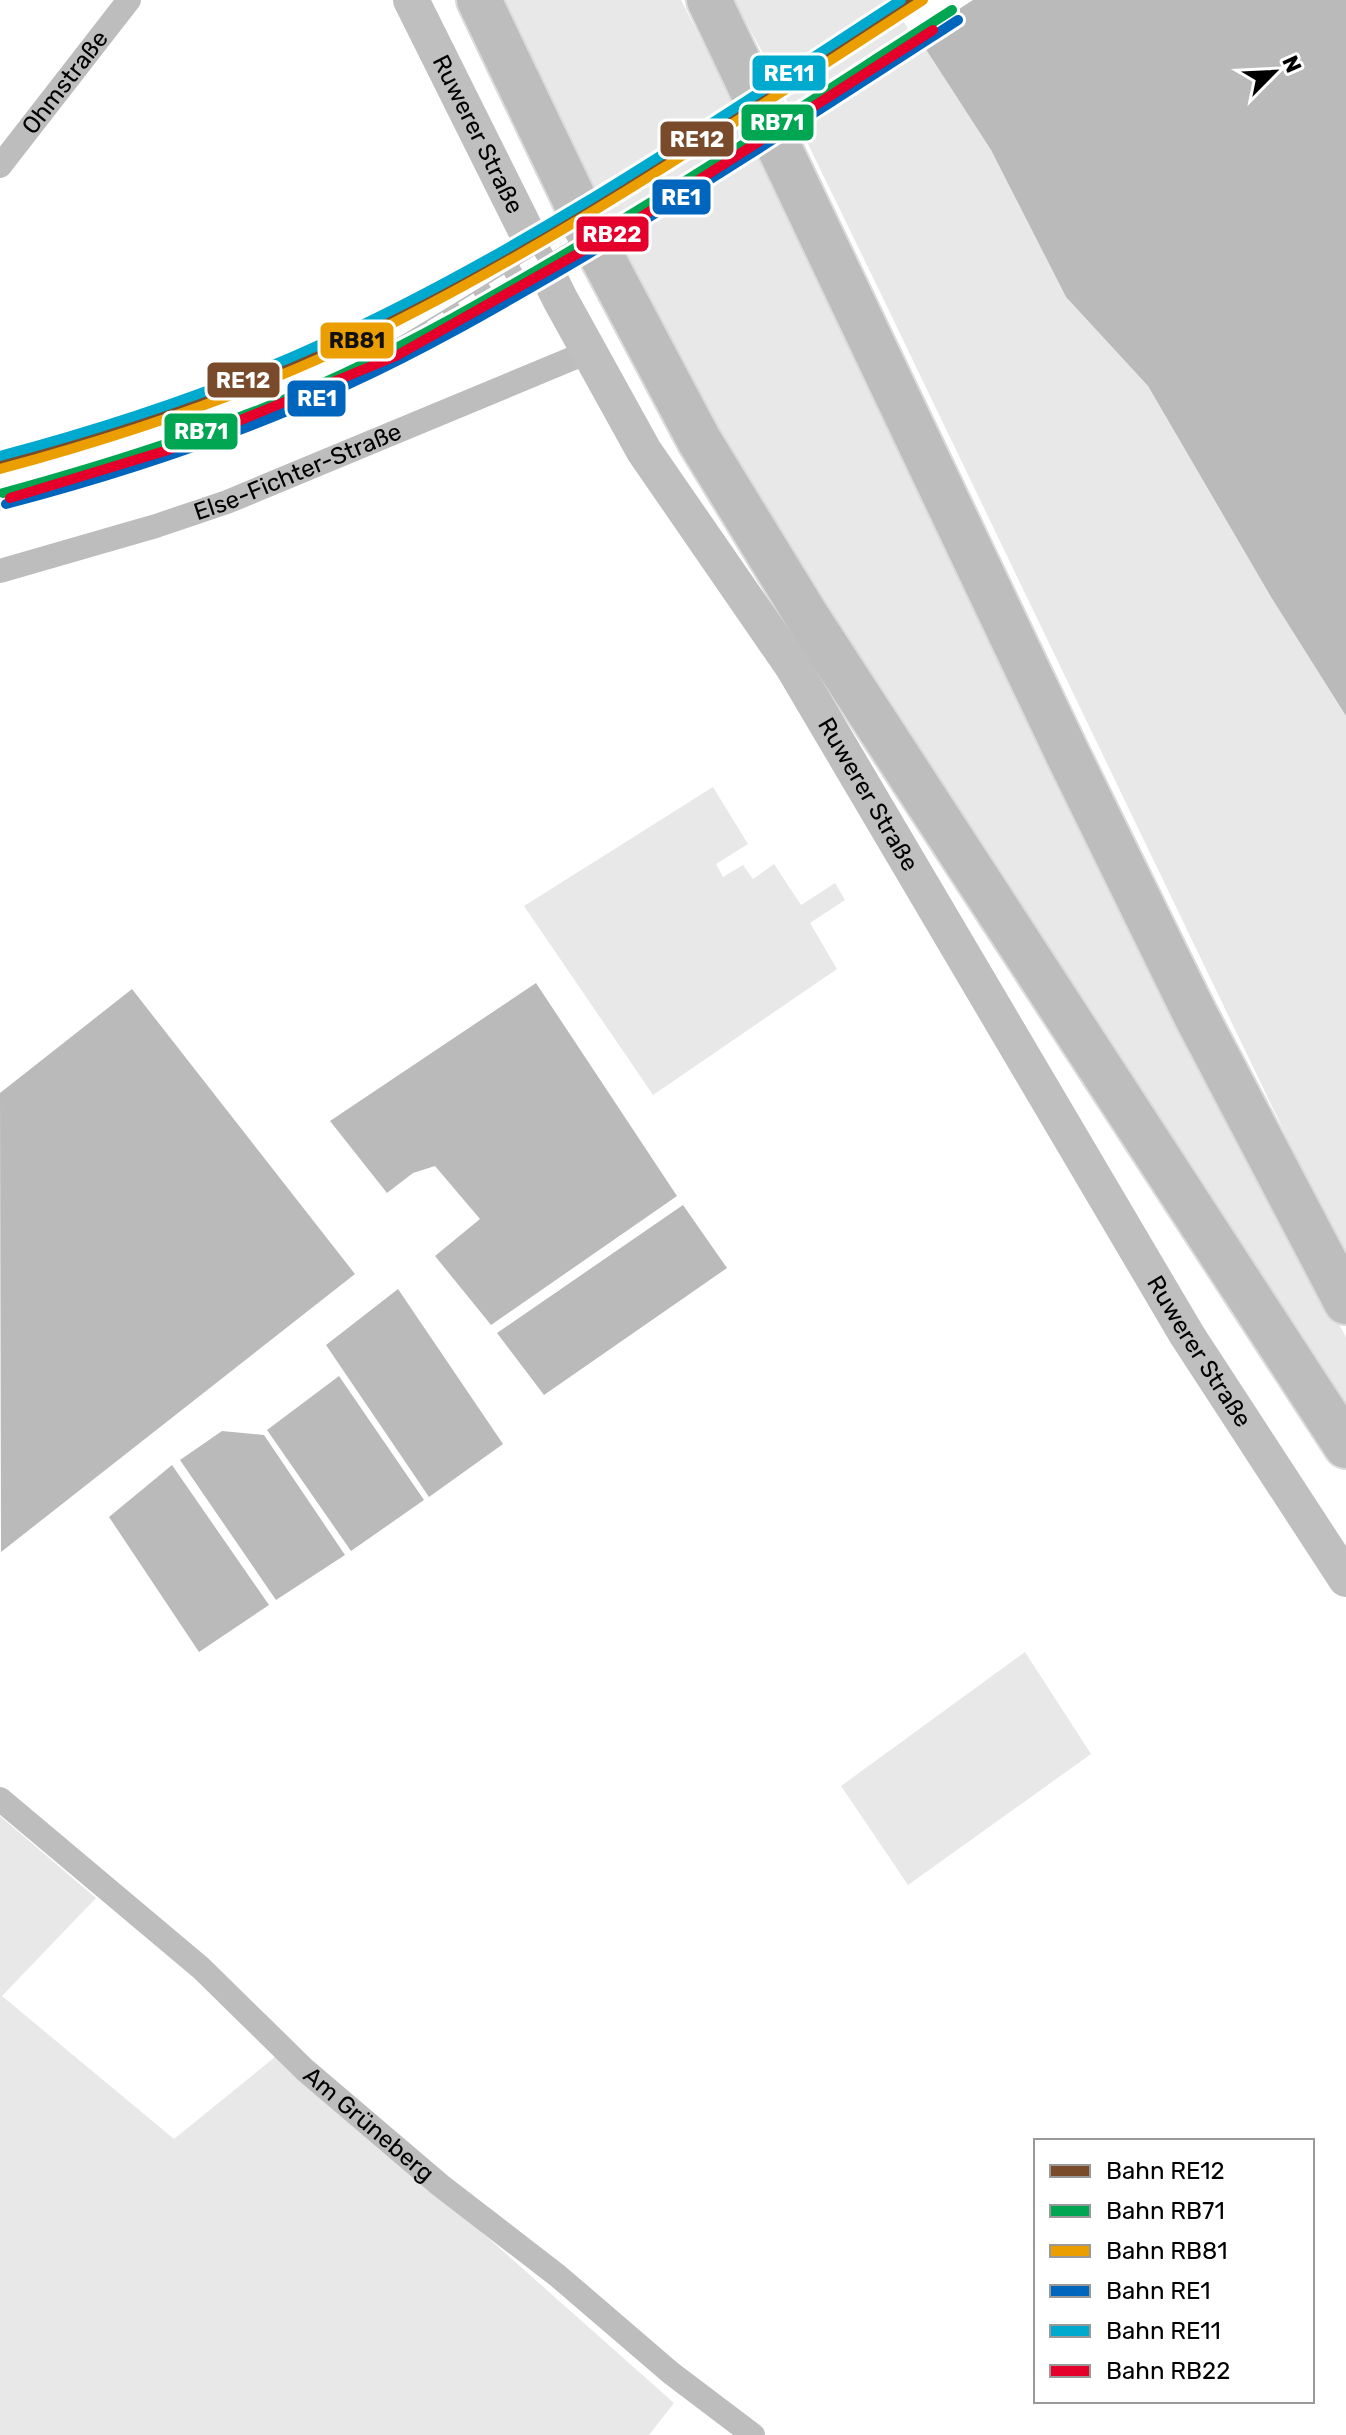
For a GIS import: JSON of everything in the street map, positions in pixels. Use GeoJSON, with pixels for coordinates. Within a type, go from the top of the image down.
{"type":"FeatureCollection","features":[{"type":"Feature","properties":{"kind":"highway"},"geometry":{"type":"LineString","coordinates":[[479,0],[600,253],[699,440],[806,615],[1346,1446]]}},
{"type":"Feature","properties":{"kind":"highway"},"geometry":{"type":"LineString","coordinates":[[709,0],[1082,784],[1195,1014],[1346,1302]]}},
{"type":"Feature","properties":{"kind":"main road","name":"Ruwerer Straße"},"geometry":{"type":"LineString","coordinates":[[411,0],[588,352],[644,451],[793,667],[1187,1335],[1346,1579]]}},
{"type":"Feature","properties":{"kind":"street","name":"Ohmstraße"},"geometry":{"type":"LineString","coordinates":[[0,166],[129,0]]}},
{"type":"Feature","properties":{"kind":"street","name":"Else-Fichter-Straße"},"geometry":{"type":"LineString","coordinates":[[0,571],[227,502],[588,352]]}},
{"type":"Feature","properties":{"kind":"street","name":"Am Grüneberg"},"geometry":{"type":"LineString","coordinates":[[0,1799],[201,1968],[305,2070],[429,2175],[558,2276],[671,2373],[753,2435]]}},
{"type":"Feature","properties":{"kind":"shaded area"},"geometry":{"type":"Polygon","coordinates":[[[501,0],[681,0],[782,197],[857,364],[1122,905],[1269,1198],[1346,1337],[1346,1412],[852,652],[718,429],[660,322],[501,0]]]}},
{"type":"Feature","properties":{"kind":"shaded area"},"geometry":{"type":"Polygon","coordinates":[[[734,0],[894,0],[991,150],[1066,297],[1148,386],[1271,597],[1346,716],[1346,1260],[880,292],[771,68],[734,0]]]}},
{"type":"Feature","properties":{"kind":"shaded area"},"geometry":{"type":"Polygon","coordinates":[[[894,0],[1346,0],[1346,716],[1271,597],[1148,386],[1066,297],[991,150],[894,0]]]}},
{"type":"Feature","properties":{"kind":"shaded area"},"geometry":{"type":"Polygon","coordinates":[[[713,787],[748,844],[716,864],[723,877],[743,865],[753,879],[774,864],[801,905],[835,883],[845,900],[810,923],[837,969],[653,1095],[524,906],[713,787]]]}},
{"type":"Feature","properties":{"kind":"shaded area"},"geometry":{"type":"Polygon","coordinates":[[[536,983],[677,1196],[491,1325],[435,1256],[480,1219],[435,1166],[413,1173],[387,1193],[330,1121],[536,983]]]}},
{"type":"Feature","properties":{"kind":"shaded area"},"geometry":{"type":"Polygon","coordinates":[[[132,989],[355,1274],[1,1552],[0,1093],[132,989]]]}},
{"type":"Feature","properties":{"kind":"shaded area"},"geometry":{"type":"Polygon","coordinates":[[[683,1205],[727,1268],[544,1395],[497,1333],[683,1205]]]}},
{"type":"Feature","properties":{"kind":"shaded area"},"geometry":{"type":"Polygon","coordinates":[[[398,1289],[503,1444],[429,1497],[326,1345],[398,1289]]]}},
{"type":"Feature","properties":{"kind":"shaded area"},"geometry":{"type":"Polygon","coordinates":[[[339,1376],[424,1500],[351,1551],[267,1430],[339,1376]]]}},
{"type":"Feature","properties":{"kind":"shaded area"},"geometry":{"type":"Polygon","coordinates":[[[222,1431],[264,1435],[345,1555],[276,1600],[180,1460],[222,1431]]]}},
{"type":"Feature","properties":{"kind":"shaded area"},"geometry":{"type":"Polygon","coordinates":[[[172,1465],[269,1605],[199,1652],[109,1517],[172,1465]]]}},
{"type":"Feature","properties":{"kind":"shaded area"},"geometry":{"type":"Polygon","coordinates":[[[1025,1652],[1091,1754],[908,1885],[841,1786],[1025,1652]]]}},
{"type":"Feature","properties":{"kind":"shaded area"},"geometry":{"type":"Polygon","coordinates":[[[0,1816],[96,1898],[2,1996],[174,2139],[280,2053],[674,2403],[649,2435],[0,2435],[0,1816]]]}},
{"type":"Feature","properties":{"kind":"pier"},"geometry":{"type":"Polygon","coordinates":[[[890,0],[973,0],[914,38],[890,0]]]}},
{"type":"Feature","properties":{"kind":"railway"},"geometry":{"type":"LineString","coordinates":[[0,506],[135,468],[264,415],[381,353],[569,238]]}},
{"type":"Feature","properties":{"kind":"rail line","name":"RE11"},"geometry":{"type":"LineString","coordinates":[[0,456],[126,419],[209,390],[290,358],[404,304],[549,224],[621,180],[901,0]]}},
{"type":"Feature","properties":{"kind":"rail line","name":"RE12"},"geometry":{"type":"LineString","coordinates":[[0,463],[156,416],[378,325],[608,196],[914,0]]}},
{"type":"Feature","properties":{"kind":"rail line","name":"RB81"},"geometry":{"type":"LineString","coordinates":[[0,469],[86,445],[213,402],[336,351],[413,313],[488,273],[636,185],[923,0]]}},
{"type":"Feature","properties":{"kind":"rail line","name":"RB71"},"geometry":{"type":"LineString","coordinates":[[3,493],[219,425],[304,391],[399,346],[608,228],[952,10]]}},
{"type":"Feature","properties":{"kind":"rail line","name":"RE1"},"geometry":{"type":"LineString","coordinates":[[6,504],[137,466],[223,436],[308,403],[404,357],[613,239],[958,20]]}},
{"type":"Feature","properties":{"kind":"rail line","name":"RB22"},"geometry":{"type":"LineString","coordinates":[[10,498],[168,450],[396,356],[627,226],[933,30]]}}]}
